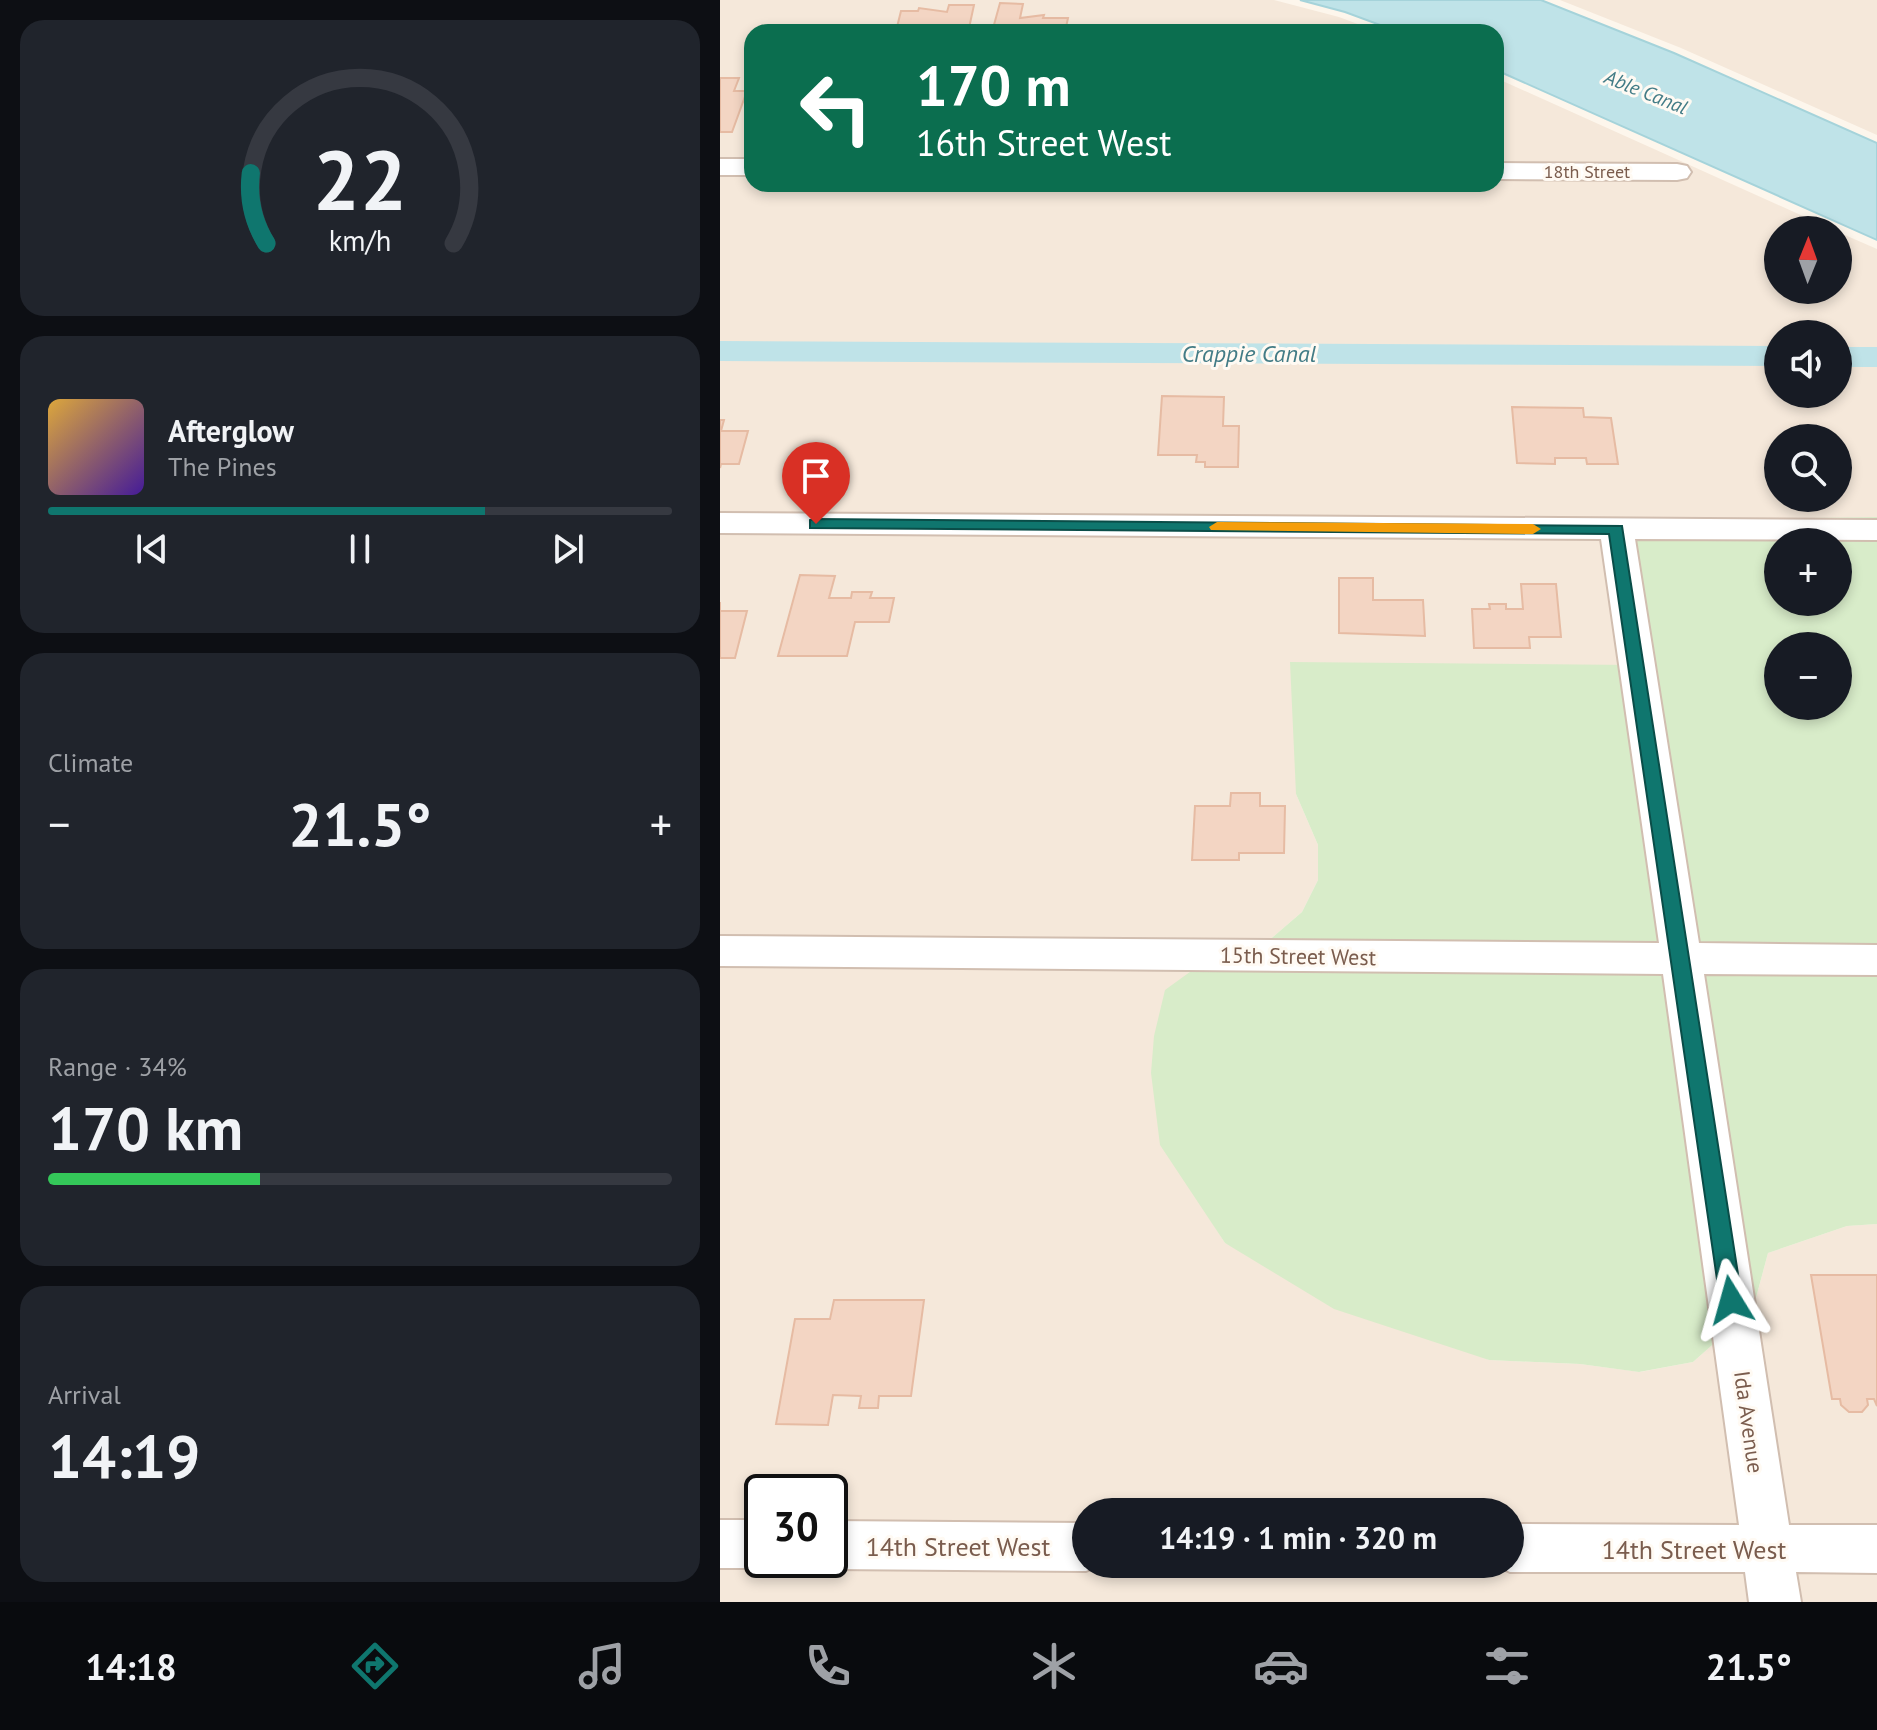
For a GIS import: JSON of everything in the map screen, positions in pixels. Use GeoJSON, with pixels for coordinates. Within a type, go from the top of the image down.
{"type":"FeatureCollection","features":[{"type":"Feature","properties":{"kind":"street"},"geometry":{"type":"LineString","coordinates":[[720,167],[744,167]]}},
{"type":"Feature","properties":{"kind":"street","name":"18th Street"},"geometry":{"type":"LineString","coordinates":[[1504,171],[1677,172]]}},
{"type":"Feature","properties":{"kind":"street"},"geometry":{"type":"LineString","coordinates":[[720,523],[1877,530]]}},
{"type":"Feature","properties":{"kind":"street","name":"Ida Avenue"},"geometry":{"type":"LineString","coordinates":[[1616,529],[1775,1602]]}},
{"type":"Feature","properties":{"kind":"street","name":"15th Street West"},"geometry":{"type":"LineString","coordinates":[[720,951],[1877,960]]}},
{"type":"Feature","properties":{"kind":"street"},"geometry":{"type":"LineString","coordinates":[[720,1544],[744,1544]]}},
{"type":"Feature","properties":{"kind":"street","name":"14th Street West"},"geometry":{"type":"LineString","coordinates":[[848,1545],[1072,1547]]}},
{"type":"Feature","properties":{"kind":"street","name":"14th Street West"},"geometry":{"type":"LineString","coordinates":[[1524,1548],[1877,1549]]}},
{"type":"Feature","properties":{"kind":"shaded area"},"geometry":{"type":"Polygon","coordinates":[[[720,0],[1274,0],[1358,24],[744,24],[744,192],[1504,192],[1504,82],[1803,216],[1764,216],[1764,304],[1852,304],[1852,238],[1877,249],[1877,517],[1621,521],[1634,665],[1296,794],[1318,845],[1318,880],[1302,912],[1259,949],[1196,1197],[1225,1243],[1489,1360],[1580,1364],[1640,1372],[1693,1362],[1753,1309],[1768,1253],[1847,1226],[1877,1224],[1877,1602],[720,1602],[720,0]]]}},
{"type":"Feature","properties":{"kind":"shaded area"},"geometry":{"type":"Polygon","coordinates":[[[1560,0],[1877,0],[1877,135],[1681,48],[1560,0]]]}},
{"type":"Feature","properties":{"kind":"green space"},"geometry":{"type":"Polygon","coordinates":[[[1877,517],[1877,1224],[1847,1226],[1768,1253],[1753,1309],[1693,1362],[1639,1372],[1580,1364],[1489,1360],[1334,1309],[1225,1243],[1160,1145],[1151,1073],[1154,1036],[1165,990],[1205,961],[1259,949],[1302,912],[1318,880],[1318,845],[1296,794],[1290,662],[1634,665],[1621,521],[1877,517]]]}},
{"type":"Feature","properties":{"kind":"water","name":"Able Canal"},"geometry":{"type":"Polygon","coordinates":[[[1300,0],[1541,0],[1674,53],[1877,143],[1877,240],[1852,229],[1852,216],[1823,216],[1504,74],[1504,24],[1377,24],[1300,0]]]}},
{"type":"Feature","properties":{"kind":"building"},"geometry":{"type":"Polygon","coordinates":[[[1000,3],[1023,4],[1020,18],[1044,15],[1043,18],[1068,18],[1067,24],[994,24],[1000,3]]]}},
{"type":"Feature","properties":{"kind":"building"},"geometry":{"type":"Polygon","coordinates":[[[949,5],[974,5],[970,24],[898,24],[901,11],[918,11],[919,8],[947,12],[949,5]]]}},
{"type":"Feature","properties":{"kind":"building"},"geometry":{"type":"Polygon","coordinates":[[[720,78],[739,78],[734,91],[744,91],[744,99],[732,132],[720,132],[720,78]]]}},
{"type":"Feature","properties":{"kind":"building"},"geometry":{"type":"Polygon","coordinates":[[[1162,396],[1224,397],[1223,426],[1239,426],[1238,467],[1205,467],[1205,462],[1196,462],[1197,455],[1158,455],[1162,396]]]}},
{"type":"Feature","properties":{"kind":"building"},"geometry":{"type":"Polygon","coordinates":[[[1512,407],[1583,408],[1584,417],[1611,418],[1618,464],[1587,464],[1586,458],[1555,458],[1555,464],[1517,463],[1512,407]]]}},
{"type":"Feature","properties":{"kind":"building"},"geometry":{"type":"Polygon","coordinates":[[[720,420],[724,420],[721,431],[748,431],[739,464],[721,464],[720,468],[720,420]]]}},
{"type":"Feature","properties":{"kind":"building"},"geometry":{"type":"Polygon","coordinates":[[[800,575],[835,576],[829,598],[851,598],[852,592],[872,592],[870,598],[894,598],[889,622],[855,622],[847,656],[778,656],[800,575]]]}},
{"type":"Feature","properties":{"kind":"building"},"geometry":{"type":"Polygon","coordinates":[[[1339,578],[1373,578],[1373,600],[1423,600],[1425,636],[1339,633],[1339,578]]]}},
{"type":"Feature","properties":{"kind":"building"},"geometry":{"type":"Polygon","coordinates":[[[1521,584],[1556,584],[1561,637],[1529,637],[1530,648],[1474,648],[1472,609],[1490,609],[1489,604],[1506,604],[1506,609],[1523,609],[1521,584]]]}},
{"type":"Feature","properties":{"kind":"building"},"geometry":{"type":"Polygon","coordinates":[[[720,611],[747,611],[735,658],[720,658],[720,611]]]}},
{"type":"Feature","properties":{"kind":"building"},"geometry":{"type":"Polygon","coordinates":[[[1231,793],[1260,793],[1260,806],[1285,806],[1284,853],[1239,853],[1239,860],[1192,860],[1195,806],[1230,806],[1231,793]]]}},
{"type":"Feature","properties":{"kind":"building"},"geometry":{"type":"Polygon","coordinates":[[[1811,1275],[1877,1275],[1877,1406],[1874,1399],[1867,1399],[1868,1405],[1862,1412],[1849,1412],[1841,1405],[1840,1399],[1832,1399],[1811,1275]]]}},
{"type":"Feature","properties":{"kind":"building"},"geometry":{"type":"Polygon","coordinates":[[[834,1300],[924,1300],[911,1396],[879,1396],[878,1408],[859,1408],[861,1396],[833,1395],[828,1425],[776,1424],[795,1319],[830,1319],[834,1300]]]}},
{"type":"Feature","properties":{"kind":"waterway","name":"Crappie Canal"},"geometry":{"type":"LineString","coordinates":[[720,351],[1764,356]]}},
{"type":"Feature","properties":{"kind":"waterway","name":"Crappie Canal"},"geometry":{"type":"LineString","coordinates":[[1852,357],[1877,357]]}},
{"type":"Feature","properties":{"kind":"slow traffic"},"geometry":{"type":"LineString","coordinates":[[1217,527],[1533,529]]}},
{"type":"Feature","properties":{"kind":"route"},"geometry":{"type":"LineString","coordinates":[[816,524],[1616,529],[1731,1300]]}}]}
